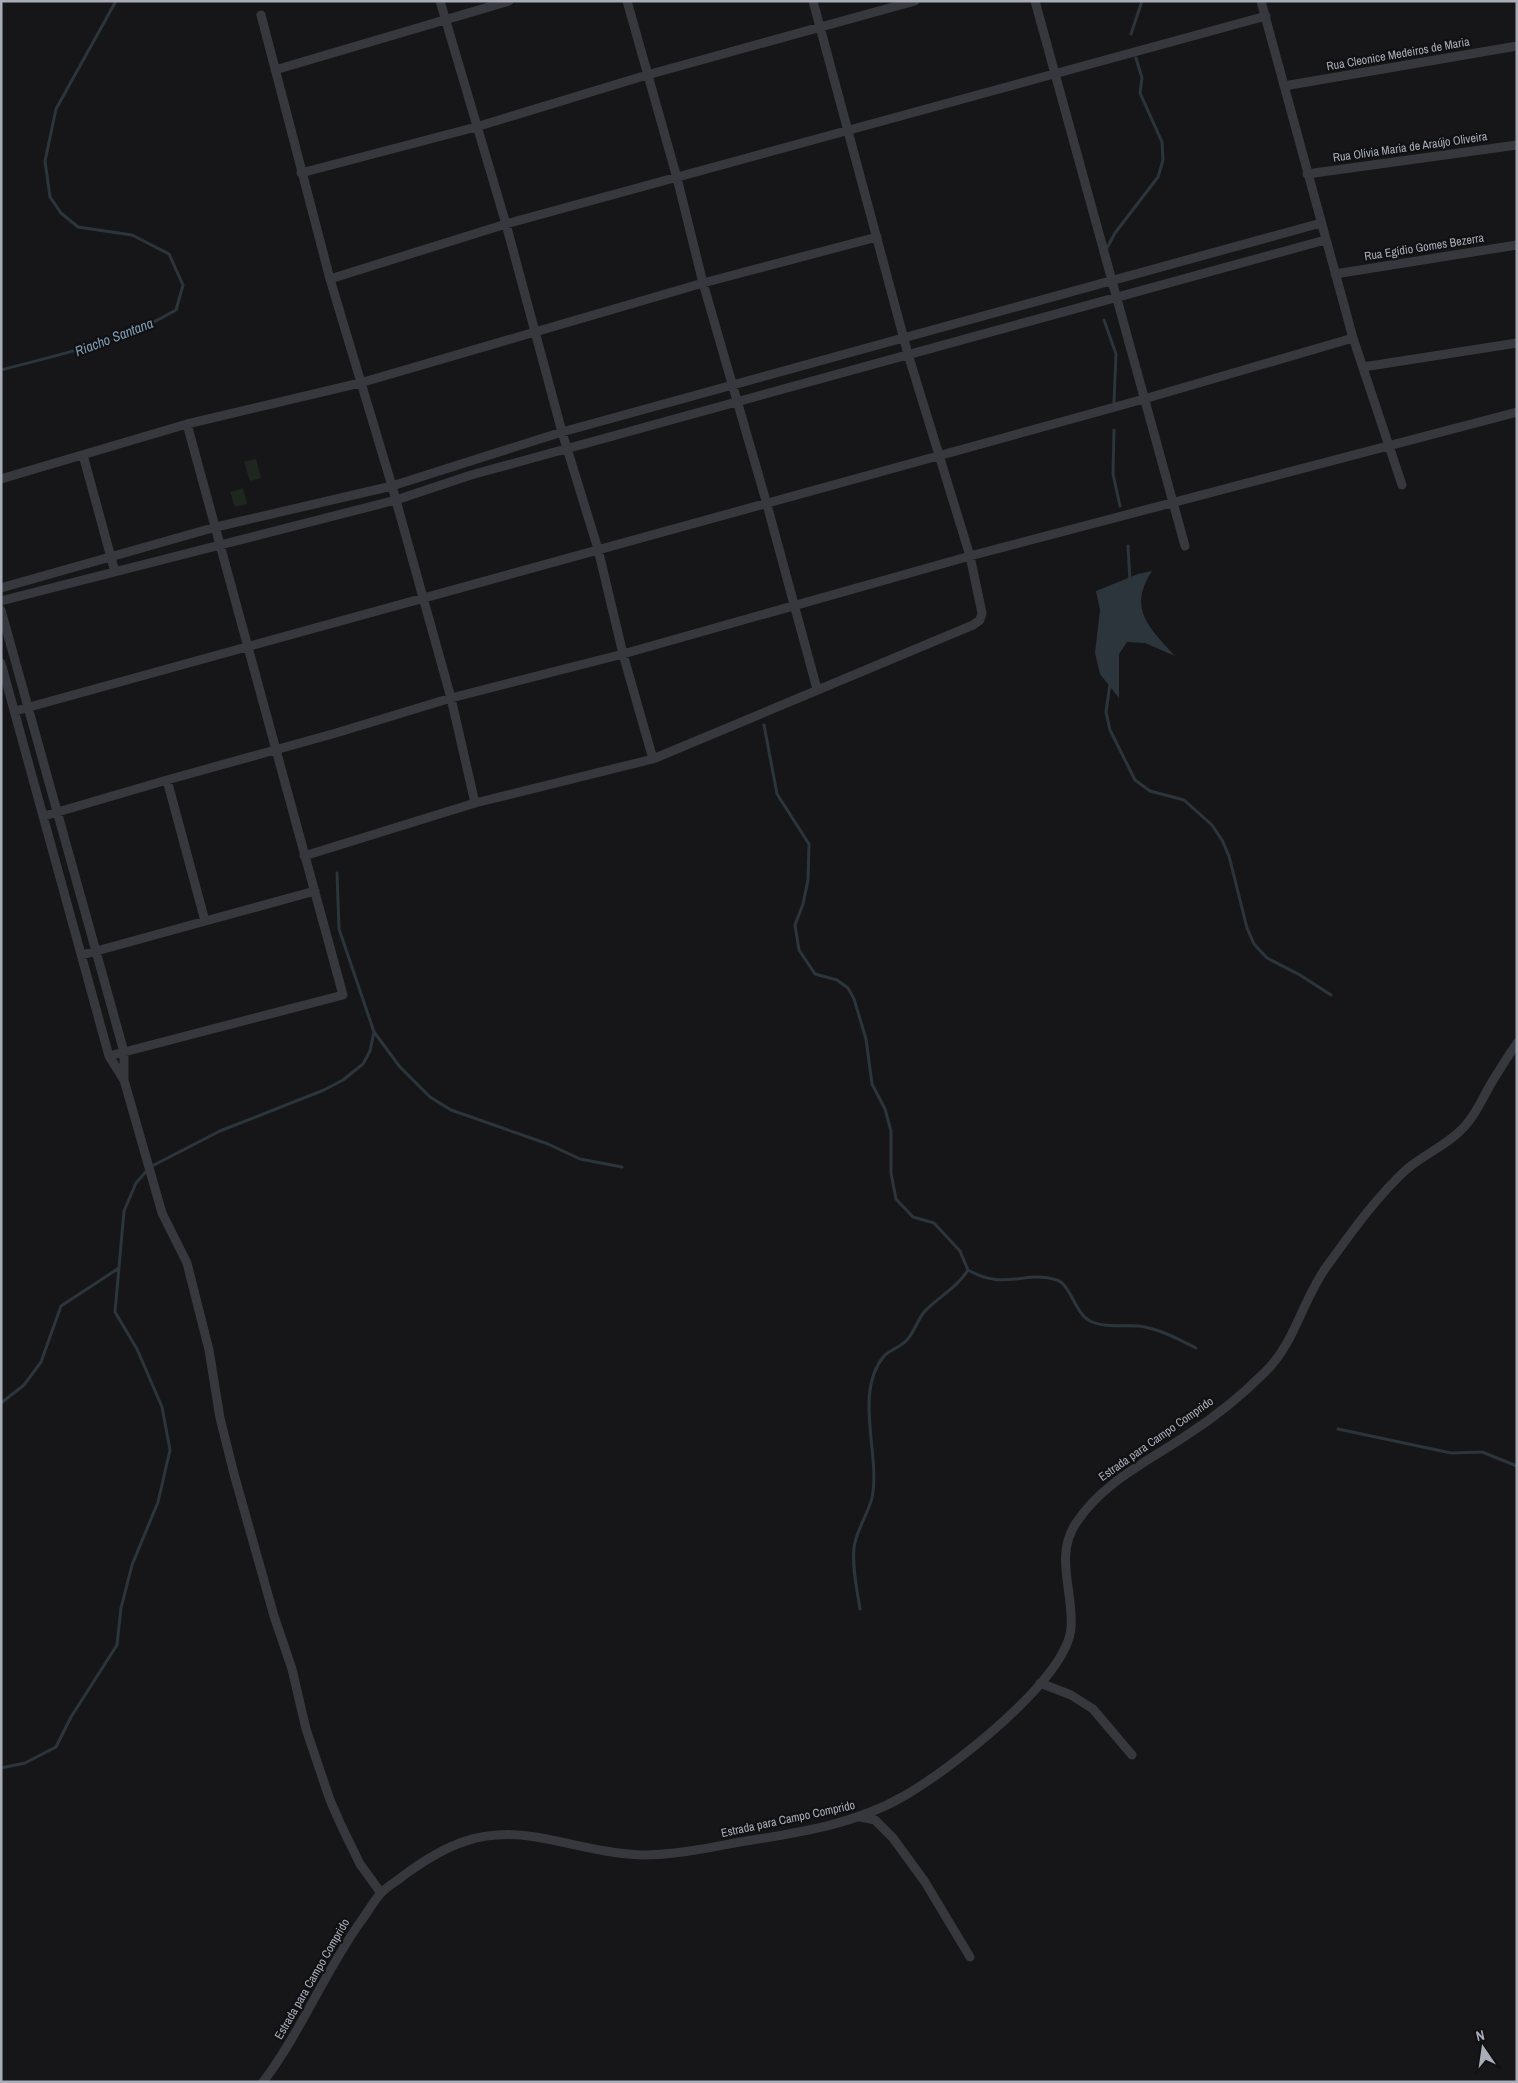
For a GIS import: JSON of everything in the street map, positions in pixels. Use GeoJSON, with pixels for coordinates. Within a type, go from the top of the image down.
{"type":"FeatureCollection","features":[{"type":"Feature","properties":{"kind":"street"},"geometry":{"type":"LineString","coordinates":[[440,1],[506,224],[562,432],[598,549],[653,759]]}},
{"type":"Feature","properties":{"kind":"street"},"geometry":{"type":"LineString","coordinates":[[275,70],[508,1]]}},
{"type":"Feature","properties":{"kind":"street"},"geometry":{"type":"LineString","coordinates":[[627,1],[816,689]]}},
{"type":"Feature","properties":{"kind":"street"},"geometry":{"type":"LineString","coordinates":[[304,856],[476,803],[653,759],[816,689],[973,625],[980,620],[982,613],[970,556],[908,354],[813,1]]}},
{"type":"Feature","properties":{"kind":"street"},"geometry":{"type":"LineString","coordinates":[[301,173],[476,127],[647,75],[915,1]]}},
{"type":"Feature","properties":{"kind":"street"},"geometry":{"type":"LineString","coordinates":[[1035,1],[1185,546]]}},
{"type":"Feature","properties":{"kind":"street"},"geometry":{"type":"LineString","coordinates":[[1261,1],[1353,338],[1402,486]]}},
{"type":"Feature","properties":{"kind":"street"},"geometry":{"type":"LineString","coordinates":[[261,16],[301,173],[360,383],[396,500],[450,698],[476,803]]}},
{"type":"Feature","properties":{"kind":"street"},"geometry":{"type":"LineString","coordinates":[[330,279],[506,224],[848,132],[1266,16]]}},
{"type":"Feature","properties":{"kind":"street","name":"Rua Cleonice Medeiros de Maria"},"geometry":{"type":"LineString","coordinates":[[1284,86],[1517,46]]}},
{"type":"Feature","properties":{"kind":"street","name":"Rua Olívia Maria de Araújo Oliveira"},"geometry":{"type":"LineString","coordinates":[[1307,174],[1517,145]]}},
{"type":"Feature","properties":{"kind":"street"},"geometry":{"type":"LineString","coordinates":[[1,588],[216,527],[392,486],[562,432],[1111,279],[1321,223]]}},
{"type":"Feature","properties":{"kind":"street"},"geometry":{"type":"LineString","coordinates":[[1,479],[186,424],[360,383],[703,283],[877,237]]}},
{"type":"Feature","properties":{"kind":"street"},"geometry":{"type":"LineString","coordinates":[[1,601],[396,500],[471,475],[1325,240]]}},
{"type":"Feature","properties":{"kind":"street","name":"Rua Egídio Gomes Bezerra"},"geometry":{"type":"LineString","coordinates":[[1335,274],[1517,246]]}},
{"type":"Feature","properties":{"kind":"street"},"geometry":{"type":"LineString","coordinates":[[15,711],[417,598],[423,599],[766,502],[1144,399],[1353,338]]}},
{"type":"Feature","properties":{"kind":"street"},"geometry":{"type":"LineString","coordinates":[[1363,367],[1517,343]]}},
{"type":"Feature","properties":{"kind":"street"},"geometry":{"type":"LineString","coordinates":[[44,816],[275,751],[450,698],[624,654],[970,556],[1517,412]]}},
{"type":"Feature","properties":{"kind":"street"},"geometry":{"type":"LineString","coordinates":[[109,1056],[343,995],[275,751],[216,527],[186,424]]}},
{"type":"Feature","properties":{"kind":"street"},"geometry":{"type":"LineString","coordinates":[[83,455],[114,572]]}},
{"type":"Feature","properties":{"kind":"street"},"geometry":{"type":"LineString","coordinates":[[1,610],[124,1052],[124,1080],[162,1213],[187,1263],[208,1350],[220,1418],[229,1455],[274,1616],[292,1669],[306,1729],[330,1800],[341,1825],[360,1864],[381,1893]]}},
{"type":"Feature","properties":{"kind":"street"},"geometry":{"type":"LineString","coordinates":[[1,663],[109,1056],[124,1080]]}},
{"type":"Feature","properties":{"kind":"street"},"geometry":{"type":"LineString","coordinates":[[167,780],[206,921]]}},
{"type":"Feature","properties":{"kind":"street"},"geometry":{"type":"LineString","coordinates":[[82,955],[315,891]]}},
{"type":"Feature","properties":{"kind":"street","name":"Estrada para Campo Comprido"},"geometry":{"type":"LineString","coordinates":[[263,2082],[291,2042],[322,1983],[352,1934],[381,1893],[431,1855],[452,1844],[478,1837],[509,1834],[536,1837],[579,1847],[644,1855],[677,1852],[759,1839],[861,1817],[909,1793],[984,1739],[1040,1683],[1060,1660],[1069,1642],[1071,1610],[1064,1560],[1065,1548],[1070,1532],[1078,1519],[1104,1491],[1124,1474],[1209,1420],[1274,1364],[1285,1350],[1310,1292],[1323,1271],[1396,1180],[1422,1158],[1450,1141],[1474,1116],[1517,1043]]}},
{"type":"Feature","properties":{"kind":"street"},"geometry":{"type":"LineString","coordinates":[[1040,1683],[1083,1701],[1093,1709],[1132,1755]]}},
{"type":"Feature","properties":{"kind":"street"},"geometry":{"type":"LineString","coordinates":[[861,1817],[875,1820],[893,1838],[926,1882],[970,1958]]}},
{"type":"Feature","properties":{"kind":"shaded area"},"geometry":{"type":"Polygon","coordinates":[[[256,459],[261,478],[250,481],[244,462],[256,459]]]}},
{"type":"Feature","properties":{"kind":"shaded area"},"geometry":{"type":"Polygon","coordinates":[[[243,488],[247,504],[235,507],[230,492],[243,488]]]}},
{"type":"Feature","properties":{"kind":"shaded area"},"geometry":{"type":"Polygon","coordinates":[[[1152,571],[1145,584],[1142,607],[1150,627],[1175,656],[1145,643],[1127,642],[1119,654],[1119,698],[1100,674],[1095,653],[1100,610],[1096,591],[1138,574],[1152,571]]]}},
{"type":"Feature","properties":{"kind":"waterway","name":"Riacho Santana"},"geometry":{"type":"LineString","coordinates":[[1,370],[113,339],[134,331],[176,310],[183,285],[169,254],[132,235],[78,227],[61,213],[50,197],[45,161],[56,109],[116,1]]}},
{"type":"Feature","properties":{"kind":"waterway"},"geometry":{"type":"LineString","coordinates":[[1131,34],[1142,1]]}},
{"type":"Feature","properties":{"kind":"waterway"},"geometry":{"type":"LineString","coordinates":[[1107,248],[1115,233],[1158,177],[1163,160],[1162,142],[1140,93],[1142,78],[1136,58]]}},
{"type":"Feature","properties":{"kind":"waterway"},"geometry":{"type":"LineString","coordinates":[[1104,320],[1116,354],[1114,402]]}},
{"type":"Feature","properties":{"kind":"waterway"},"geometry":{"type":"LineString","coordinates":[[1114,430],[1113,474],[1120,506]]}},
{"type":"Feature","properties":{"kind":"waterway"},"geometry":{"type":"LineString","coordinates":[[1128,546],[1130,581]]}},
{"type":"Feature","properties":{"kind":"waterway"},"geometry":{"type":"LineString","coordinates":[[1110,684],[1106,712],[1110,730],[1135,780],[1150,791],[1184,800],[1212,825],[1222,840],[1229,856],[1247,928],[1254,944],[1267,958],[1300,975],[1331,995]]}},
{"type":"Feature","properties":{"kind":"waterway"},"geometry":{"type":"LineString","coordinates":[[764,725],[777,794],[809,844],[808,880],[803,904],[795,925],[799,950],[815,974],[837,980],[848,988],[854,999],[866,1039],[872,1084],[885,1109],[891,1131],[891,1173],[896,1199],[913,1217],[934,1223],[960,1251],[968,1270],[953,1287],[924,1312],[909,1338],[884,1356],[875,1371],[870,1388],[869,1406],[874,1481],[872,1498],[854,1548],[854,1571],[860,1609]]}},
{"type":"Feature","properties":{"kind":"waterway"},"geometry":{"type":"LineString","coordinates":[[1,1768],[25,1763],[56,1747],[71,1717],[117,1645],[121,1608],[132,1565],[158,1502],[170,1450],[162,1407],[137,1349],[115,1312],[124,1211],[136,1183],[150,1167],[220,1131],[324,1090],[343,1080],[363,1064],[370,1051],[374,1032],[339,929],[337,873]]}},
{"type":"Feature","properties":{"kind":"waterway"},"geometry":{"type":"LineString","coordinates":[[374,1032],[400,1067],[430,1097],[451,1110],[548,1144],[580,1159],[622,1167]]}},
{"type":"Feature","properties":{"kind":"waterway"},"geometry":{"type":"LineString","coordinates":[[1,1403],[24,1385],[41,1362],[61,1306],[119,1268]]}},
{"type":"Feature","properties":{"kind":"waterway"},"geometry":{"type":"LineString","coordinates":[[968,1270],[993,1279],[1004,1280],[1035,1277],[1057,1280],[1066,1287],[1080,1311],[1090,1321],[1108,1325],[1147,1327],[1196,1348]]}},
{"type":"Feature","properties":{"kind":"waterway"},"geometry":{"type":"LineString","coordinates":[[1338,1429],[1451,1453],[1482,1452],[1517,1466]]}}]}
